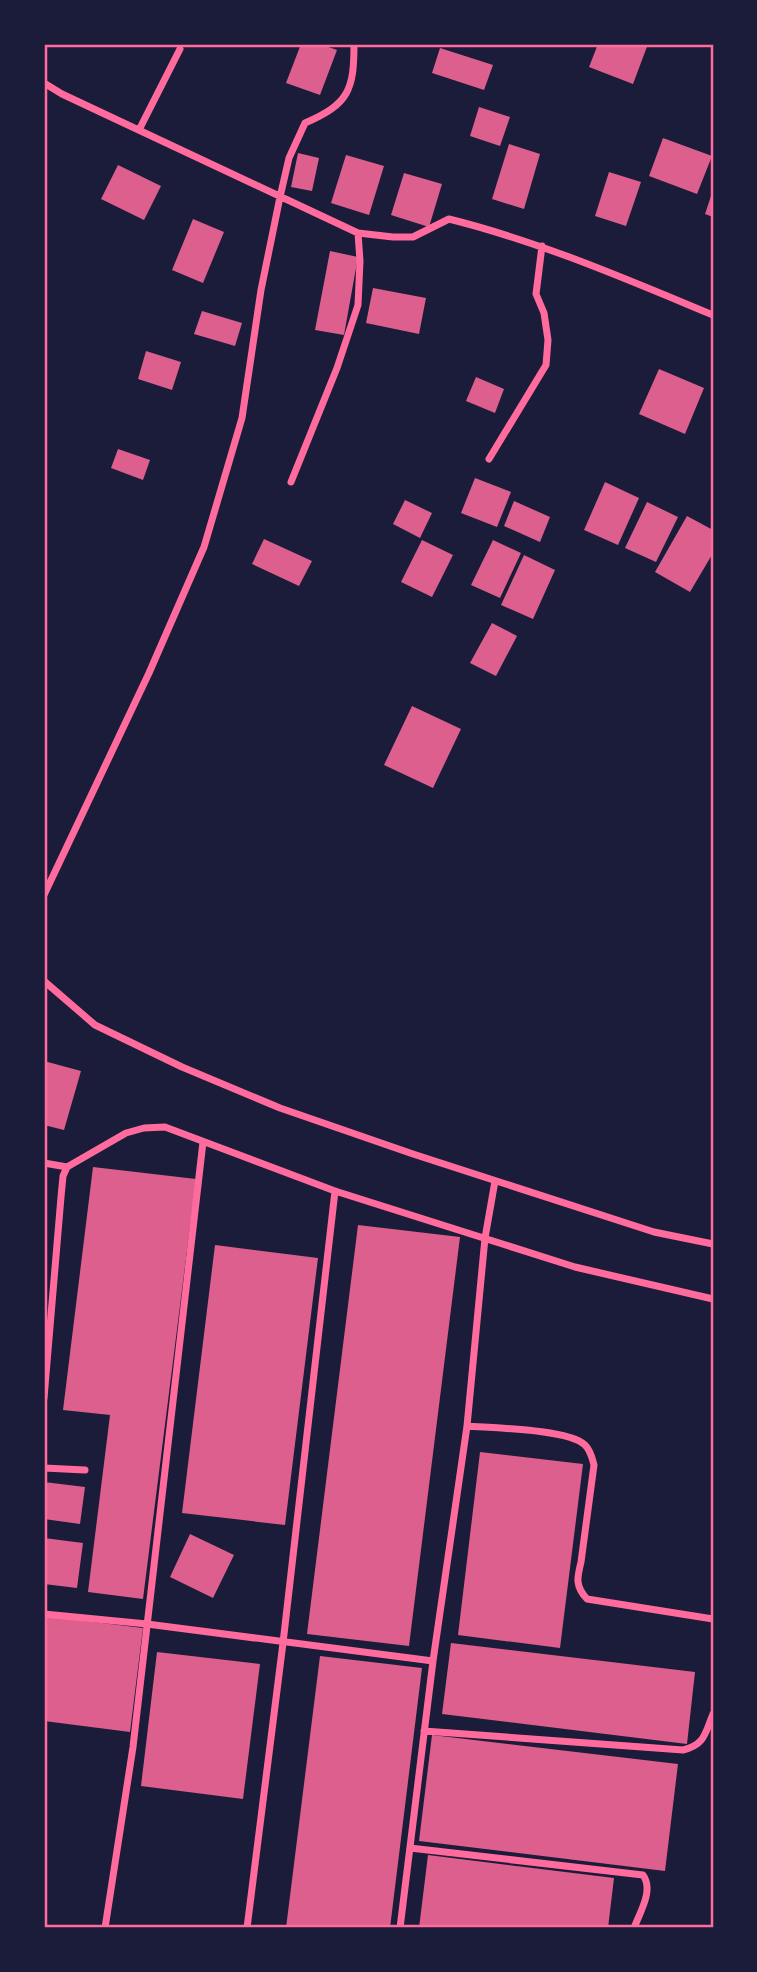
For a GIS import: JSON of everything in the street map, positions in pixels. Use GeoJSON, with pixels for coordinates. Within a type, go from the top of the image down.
{"type":"FeatureCollection","features":[{"type":"Feature","properties":{"kind":"street"},"geometry":{"type":"LineString","coordinates":[[44,895],[149,673],[204,547],[242,418],[261,290],[289,158],[305,123],[327,114],[341,102],[350,86],[354,44]]}},
{"type":"Feature","properties":{"kind":"street"},"geometry":{"type":"LineString","coordinates":[[139,130],[180,49]]}},
{"type":"Feature","properties":{"kind":"street"},"geometry":{"type":"LineString","coordinates":[[44,83],[358,233],[413,237],[449,219],[491,229],[541,246],[713,315]]}},
{"type":"Feature","properties":{"kind":"street"},"geometry":{"type":"LineString","coordinates":[[291,482],[337,368],[358,305],[358,233]]}},
{"type":"Feature","properties":{"kind":"street"},"geometry":{"type":"LineString","coordinates":[[489,459],[546,365],[548,340],[544,313],[536,294],[541,246]]}},
{"type":"Feature","properties":{"kind":"street"},"geometry":{"type":"LineString","coordinates":[[44,981],[95,1025],[181,1067],[281,1108],[654,1232],[713,1244]]}},
{"type":"Feature","properties":{"kind":"street"},"geometry":{"type":"LineString","coordinates":[[44,1398],[63,1176],[67,1167],[126,1133],[144,1128],[165,1127],[184,1133],[335,1191],[575,1267],[713,1299]]}},
{"type":"Feature","properties":{"kind":"street"},"geometry":{"type":"LineString","coordinates":[[105,1928],[133,1747],[203,1142]]}},
{"type":"Feature","properties":{"kind":"street"},"geometry":{"type":"LineString","coordinates":[[44,1163],[67,1167]]}},
{"type":"Feature","properties":{"kind":"street"},"geometry":{"type":"LineString","coordinates":[[400,1928],[433,1661],[467,1426],[485,1238],[495,1181]]}},
{"type":"Feature","properties":{"kind":"street"},"geometry":{"type":"LineString","coordinates":[[247,1928],[335,1191]]}},
{"type":"Feature","properties":{"kind":"street"},"geometry":{"type":"LineString","coordinates":[[467,1426],[542,1432],[578,1440],[586,1446],[594,1465],[578,1576],[579,1590],[587,1599],[713,1619]]}},
{"type":"Feature","properties":{"kind":"street"},"geometry":{"type":"LineString","coordinates":[[44,1468],[85,1470]]}},
{"type":"Feature","properties":{"kind":"street"},"geometry":{"type":"LineString","coordinates":[[44,1615],[147,1624],[433,1661]]}},
{"type":"Feature","properties":{"kind":"street"},"geometry":{"type":"LineString","coordinates":[[424,1731],[683,1750],[694,1747],[702,1740],[713,1714]]}},
{"type":"Feature","properties":{"kind":"street"},"geometry":{"type":"LineString","coordinates":[[410,1848],[643,1875],[648,1891],[634,1928]]}},
{"type":"Feature","properties":{"kind":"building"},"geometry":{"type":"Polygon","coordinates":[[[301,44],[320,44],[337,50],[320,95],[286,83],[301,44]]]}},
{"type":"Feature","properties":{"kind":"building"},"geometry":{"type":"Polygon","coordinates":[[[598,44],[648,44],[633,84],[589,67],[598,44]]]}},
{"type":"Feature","properties":{"kind":"building"},"geometry":{"type":"Polygon","coordinates":[[[440,48],[493,65],[484,90],[432,73],[440,48]]]}},
{"type":"Feature","properties":{"kind":"building"},"geometry":{"type":"Polygon","coordinates":[[[479,107],[510,117],[500,146],[470,136],[479,107]]]}},
{"type":"Feature","properties":{"kind":"building"},"geometry":{"type":"Polygon","coordinates":[[[663,138],[712,156],[697,194],[649,176],[663,138]]]}},
{"type":"Feature","properties":{"kind":"building"},"geometry":{"type":"Polygon","coordinates":[[[509,144],[540,154],[524,209],[492,199],[509,144]]]}},
{"type":"Feature","properties":{"kind":"building"},"geometry":{"type":"Polygon","coordinates":[[[298,153],[319,158],[312,191],[291,187],[298,153]]]}},
{"type":"Feature","properties":{"kind":"building"},"geometry":{"type":"Polygon","coordinates":[[[346,155],[384,166],[369,215],[331,203],[346,155]]]}},
{"type":"Feature","properties":{"kind":"building"},"geometry":{"type":"Polygon","coordinates":[[[118,165],[161,186],[144,220],[101,199],[118,165]]]}},
{"type":"Feature","properties":{"kind":"building"},"geometry":{"type":"Polygon","coordinates":[[[609,172],[641,182],[626,226],[595,216],[609,172]]]}},
{"type":"Feature","properties":{"kind":"building"},"geometry":{"type":"Polygon","coordinates":[[[404,173],[442,184],[429,227],[391,215],[404,173]]]}},
{"type":"Feature","properties":{"kind":"building"},"geometry":{"type":"Polygon","coordinates":[[[713,190],[713,217],[705,214],[713,190]]]}},
{"type":"Feature","properties":{"kind":"building"},"geometry":{"type":"Polygon","coordinates":[[[193,219],[224,232],[203,283],[172,270],[193,219]]]}},
{"type":"Feature","properties":{"kind":"building"},"geometry":{"type":"Polygon","coordinates":[[[330,251],[358,257],[344,335],[315,330],[330,251]]]}},
{"type":"Feature","properties":{"kind":"building"},"geometry":{"type":"Polygon","coordinates":[[[373,288],[426,298],[419,334],[366,323],[373,288]]]}},
{"type":"Feature","properties":{"kind":"building"},"geometry":{"type":"Polygon","coordinates":[[[202,311],[242,323],[235,346],[194,334],[202,311]]]}},
{"type":"Feature","properties":{"kind":"building"},"geometry":{"type":"Polygon","coordinates":[[[146,351],[181,362],[172,390],[138,379],[146,351]]]}},
{"type":"Feature","properties":{"kind":"building"},"geometry":{"type":"Polygon","coordinates":[[[659,369],[704,388],[685,434],[639,414],[659,369]]]}},
{"type":"Feature","properties":{"kind":"building"},"geometry":{"type":"Polygon","coordinates":[[[476,377],[504,389],[495,413],[466,401],[476,377]]]}},
{"type":"Feature","properties":{"kind":"building"},"geometry":{"type":"Polygon","coordinates":[[[118,449],[150,460],[143,480],[111,468],[118,449]]]}},
{"type":"Feature","properties":{"kind":"building"},"geometry":{"type":"Polygon","coordinates":[[[475,478],[511,492],[497,527],[461,513],[475,478]]]}},
{"type":"Feature","properties":{"kind":"building"},"geometry":{"type":"Polygon","coordinates":[[[605,482],[639,498],[618,545],[584,530],[605,482]]]}},
{"type":"Feature","properties":{"kind":"building"},"geometry":{"type":"Polygon","coordinates":[[[405,500],[432,513],[420,538],[393,524],[405,500]]]}},
{"type":"Feature","properties":{"kind":"building"},"geometry":{"type":"Polygon","coordinates":[[[514,501],[550,517],[540,542],[504,526],[514,501]]]}},
{"type":"Feature","properties":{"kind":"building"},"geometry":{"type":"Polygon","coordinates":[[[647,502],[678,517],[656,562],[625,548],[647,502]]]}},
{"type":"Feature","properties":{"kind":"building"},"geometry":{"type":"Polygon","coordinates":[[[687,516],[713,530],[713,553],[690,592],[655,572],[687,516]]]}},
{"type":"Feature","properties":{"kind":"building"},"geometry":{"type":"Polygon","coordinates":[[[264,539],[312,561],[299,586],[252,564],[264,539]]]}},
{"type":"Feature","properties":{"kind":"building"},"geometry":{"type":"Polygon","coordinates":[[[422,540],[453,555],[432,597],[401,582],[422,540]]]}},
{"type":"Feature","properties":{"kind":"building"},"geometry":{"type":"Polygon","coordinates":[[[493,540],[521,553],[500,598],[471,585],[493,540]]]}},
{"type":"Feature","properties":{"kind":"building"},"geometry":{"type":"Polygon","coordinates":[[[524,555],[555,570],[533,619],[501,605],[524,555]]]}},
{"type":"Feature","properties":{"kind":"building"},"geometry":{"type":"Polygon","coordinates":[[[492,623],[517,636],[496,676],[470,663],[492,623]]]}},
{"type":"Feature","properties":{"kind":"building"},"geometry":{"type":"Polygon","coordinates":[[[412,706],[461,729],[433,788],[384,765],[412,706]]]}},
{"type":"Feature","properties":{"kind":"building"},"geometry":{"type":"Polygon","coordinates":[[[44,1061],[81,1071],[64,1130],[44,1125],[44,1061]]]}},
{"type":"Feature","properties":{"kind":"building"},"geometry":{"type":"Polygon","coordinates":[[[93,1167],[196,1179],[143,1599],[88,1592],[110,1415],[63,1410],[93,1167]]]}},
{"type":"Feature","properties":{"kind":"building"},"geometry":{"type":"Polygon","coordinates":[[[358,1225],[460,1237],[409,1646],[307,1634],[358,1225]]]}},
{"type":"Feature","properties":{"kind":"building"},"geometry":{"type":"Polygon","coordinates":[[[215,1245],[318,1258],[285,1525],[182,1513],[215,1245]]]}},
{"type":"Feature","properties":{"kind":"building"},"geometry":{"type":"Polygon","coordinates":[[[480,1452],[583,1464],[560,1648],[458,1635],[480,1452]]]}},
{"type":"Feature","properties":{"kind":"building"},"geometry":{"type":"Polygon","coordinates":[[[44,1482],[85,1487],[80,1524],[44,1519],[44,1482]]]}},
{"type":"Feature","properties":{"kind":"building"},"geometry":{"type":"Polygon","coordinates":[[[190,1534],[234,1555],[213,1598],[170,1577],[190,1534]]]}},
{"type":"Feature","properties":{"kind":"building"},"geometry":{"type":"Polygon","coordinates":[[[44,1538],[83,1543],[77,1588],[44,1584],[44,1538]]]}},
{"type":"Feature","properties":{"kind":"building"},"geometry":{"type":"Polygon","coordinates":[[[44,1616],[143,1628],[130,1732],[44,1721],[44,1616]]]}},
{"type":"Feature","properties":{"kind":"building"},"geometry":{"type":"Polygon","coordinates":[[[451,1643],[695,1672],[687,1744],[442,1714],[451,1643]]]}},
{"type":"Feature","properties":{"kind":"building"},"geometry":{"type":"Polygon","coordinates":[[[157,1652],[260,1664],[243,1799],[141,1786],[157,1652]]]}},
{"type":"Feature","properties":{"kind":"building"},"geometry":{"type":"Polygon","coordinates":[[[320,1656],[422,1668],[390,1928],[286,1928],[320,1656]]]}},
{"type":"Feature","properties":{"kind":"building"},"geometry":{"type":"Polygon","coordinates":[[[432,1735],[678,1764],[665,1871],[419,1841],[432,1735]]]}},
{"type":"Feature","properties":{"kind":"building"},"geometry":{"type":"Polygon","coordinates":[[[428,1855],[614,1878],[608,1928],[419,1928],[428,1855]]]}}]}
